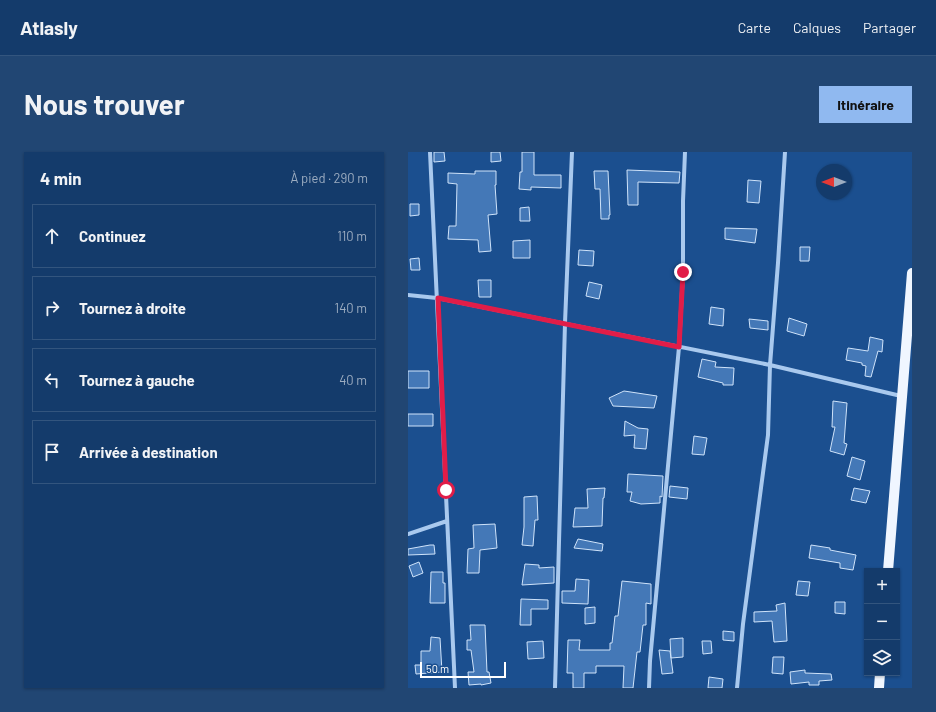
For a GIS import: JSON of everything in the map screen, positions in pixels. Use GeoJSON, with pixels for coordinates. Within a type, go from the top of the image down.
{"type":"FeatureCollection","features":[{"type":"Feature","properties":{"kind":"main road"},"geometry":{"type":"LineString","coordinates":[[888,568],[912,273]]}},
{"type":"Feature","properties":{"kind":"main road"},"geometry":{"type":"LineString","coordinates":[[879,688],[880,676]]}},
{"type":"Feature","properties":{"kind":"street"},"geometry":{"type":"LineString","coordinates":[[430,152],[455,688]]}},
{"type":"Feature","properties":{"kind":"street"},"geometry":{"type":"LineString","coordinates":[[555,688],[565,323],[572,152]]}},
{"type":"Feature","properties":{"kind":"street"},"geometry":{"type":"LineString","coordinates":[[649,688],[650,661],[679,347],[683,272],[685,152]]}},
{"type":"Feature","properties":{"kind":"street"},"geometry":{"type":"LineString","coordinates":[[737,688],[743,624],[768,435],[770,365],[785,152]]}},
{"type":"Feature","properties":{"kind":"street"},"geometry":{"type":"LineString","coordinates":[[408,295],[438,298],[565,323],[770,365],[901,396]]}},
{"type":"Feature","properties":{"kind":"street"},"geometry":{"type":"LineString","coordinates":[[408,534],[447,521]]}},
{"type":"Feature","properties":{"kind":"building"},"geometry":{"type":"Polygon","coordinates":[[[434,152],[444,152],[445,161],[434,162],[434,152]]]}},
{"type":"Feature","properties":{"kind":"building"},"geometry":{"type":"Polygon","coordinates":[[[491,152],[500,152],[501,161],[491,162],[491,152]]]}},
{"type":"Feature","properties":{"kind":"building"},"geometry":{"type":"Polygon","coordinates":[[[522,152],[534,152],[534,175],[561,175],[561,188],[531,187],[531,190],[519,189],[520,172],[522,172],[522,152]]]}},
{"type":"Feature","properties":{"kind":"building"},"geometry":{"type":"Polygon","coordinates":[[[627,170],[680,172],[679,183],[638,182],[638,205],[628,205],[627,170]]]}},
{"type":"Feature","properties":{"kind":"building"},"geometry":{"type":"Polygon","coordinates":[[[475,171],[496,171],[495,185],[497,214],[488,215],[491,251],[479,252],[478,240],[448,239],[449,226],[456,226],[457,184],[448,183],[448,173],[475,174],[475,171]]]}},
{"type":"Feature","properties":{"kind":"building"},"geometry":{"type":"Polygon","coordinates":[[[594,171],[608,171],[609,219],[601,219],[600,189],[595,189],[594,171]]]}},
{"type":"Feature","properties":{"kind":"building"},"geometry":{"type":"Polygon","coordinates":[[[748,180],[761,181],[759,203],[747,202],[748,180]]]}},
{"type":"Feature","properties":{"kind":"building"},"geometry":{"type":"Polygon","coordinates":[[[410,204],[419,204],[419,215],[410,216],[410,204]]]}},
{"type":"Feature","properties":{"kind":"building"},"geometry":{"type":"Polygon","coordinates":[[[529,207],[530,221],[520,221],[520,208],[529,207]]]}},
{"type":"Feature","properties":{"kind":"building"},"geometry":{"type":"Polygon","coordinates":[[[725,228],[757,229],[755,243],[725,239],[725,228]]]}},
{"type":"Feature","properties":{"kind":"building"},"geometry":{"type":"Polygon","coordinates":[[[530,240],[530,258],[513,258],[513,241],[530,240]]]}},
{"type":"Feature","properties":{"kind":"building"},"geometry":{"type":"Polygon","coordinates":[[[800,247],[810,247],[809,261],[800,261],[800,247]]]}},
{"type":"Feature","properties":{"kind":"building"},"geometry":{"type":"Polygon","coordinates":[[[579,250],[594,251],[593,266],[578,265],[579,250]]]}},
{"type":"Feature","properties":{"kind":"building"},"geometry":{"type":"Polygon","coordinates":[[[419,258],[420,270],[411,270],[410,259],[419,258]]]}},
{"type":"Feature","properties":{"kind":"building"},"geometry":{"type":"Polygon","coordinates":[[[478,280],[491,280],[491,297],[479,297],[478,280]]]}},
{"type":"Feature","properties":{"kind":"building"},"geometry":{"type":"Polygon","coordinates":[[[589,282],[602,285],[599,299],[586,296],[589,282]]]}},
{"type":"Feature","properties":{"kind":"building"},"geometry":{"type":"Polygon","coordinates":[[[711,307],[724,309],[723,326],[709,324],[711,307]]]}},
{"type":"Feature","properties":{"kind":"building"},"geometry":{"type":"Polygon","coordinates":[[[789,318],[807,324],[804,336],[787,331],[789,318]]]}},
{"type":"Feature","properties":{"kind":"building"},"geometry":{"type":"Polygon","coordinates":[[[749,319],[768,321],[768,330],[750,328],[749,319]]]}},
{"type":"Feature","properties":{"kind":"building"},"geometry":{"type":"Polygon","coordinates":[[[870,337],[883,340],[882,352],[878,351],[871,377],[865,376],[866,366],[862,365],[862,363],[846,360],[848,348],[868,351],[870,337]]]}},
{"type":"Feature","properties":{"kind":"building"},"geometry":{"type":"Polygon","coordinates":[[[702,359],[716,362],[715,367],[734,368],[733,385],[723,385],[723,383],[698,377],[702,359]]]}},
{"type":"Feature","properties":{"kind":"building"},"geometry":{"type":"Polygon","coordinates":[[[408,371],[429,371],[429,388],[408,388],[408,371]]]}},
{"type":"Feature","properties":{"kind":"building"},"geometry":{"type":"Polygon","coordinates":[[[624,391],[657,396],[654,408],[613,406],[609,398],[624,391]]]}},
{"type":"Feature","properties":{"kind":"building"},"geometry":{"type":"Polygon","coordinates":[[[833,401],[847,403],[844,443],[847,444],[844,455],[830,451],[835,427],[832,427],[833,401]]]}},
{"type":"Feature","properties":{"kind":"building"},"geometry":{"type":"Polygon","coordinates":[[[408,414],[433,414],[433,426],[408,426],[408,414]]]}},
{"type":"Feature","properties":{"kind":"building"},"geometry":{"type":"Polygon","coordinates":[[[625,421],[638,428],[648,429],[646,449],[634,448],[635,435],[624,436],[625,421]]]}},
{"type":"Feature","properties":{"kind":"building"},"geometry":{"type":"Polygon","coordinates":[[[694,436],[707,438],[704,455],[692,454],[694,436]]]}},
{"type":"Feature","properties":{"kind":"building"},"geometry":{"type":"Polygon","coordinates":[[[852,457],[865,461],[860,480],[847,476],[852,457]]]}},
{"type":"Feature","properties":{"kind":"building"},"geometry":{"type":"Polygon","coordinates":[[[628,474],[663,476],[662,497],[660,496],[660,503],[641,504],[630,501],[632,492],[627,492],[628,474]]]}},
{"type":"Feature","properties":{"kind":"building"},"geometry":{"type":"Polygon","coordinates":[[[670,486],[688,488],[687,499],[669,497],[670,486]]]}},
{"type":"Feature","properties":{"kind":"building"},"geometry":{"type":"Polygon","coordinates":[[[605,488],[603,498],[602,526],[573,527],[575,508],[588,508],[587,489],[605,488]]]}},
{"type":"Feature","properties":{"kind":"building"},"geometry":{"type":"Polygon","coordinates":[[[854,488],[870,491],[866,503],[851,500],[854,488]]]}},
{"type":"Feature","properties":{"kind":"building"},"geometry":{"type":"Polygon","coordinates":[[[537,496],[538,520],[535,520],[533,546],[522,545],[524,527],[524,497],[537,496]]]}},
{"type":"Feature","properties":{"kind":"building"},"geometry":{"type":"Polygon","coordinates":[[[495,524],[497,548],[480,550],[479,573],[467,573],[468,549],[474,548],[473,525],[495,524]]]}},
{"type":"Feature","properties":{"kind":"building"},"geometry":{"type":"Polygon","coordinates":[[[578,539],[603,544],[602,551],[574,548],[578,539]]]}},
{"type":"Feature","properties":{"kind":"building"},"geometry":{"type":"Polygon","coordinates":[[[434,545],[435,554],[408,555],[408,549],[434,545]]]}},
{"type":"Feature","properties":{"kind":"building"},"geometry":{"type":"Polygon","coordinates":[[[811,545],[856,555],[853,570],[840,568],[840,563],[809,558],[811,545]]]}},
{"type":"Feature","properties":{"kind":"building"},"geometry":{"type":"Polygon","coordinates":[[[419,562],[423,573],[413,577],[409,566],[419,562]]]}},
{"type":"Feature","properties":{"kind":"building"},"geometry":{"type":"Polygon","coordinates":[[[525,564],[539,565],[539,568],[554,567],[554,583],[522,585],[525,564]]]}},
{"type":"Feature","properties":{"kind":"building"},"geometry":{"type":"Polygon","coordinates":[[[431,572],[443,572],[443,583],[445,583],[445,603],[430,603],[431,572]]]}},
{"type":"Feature","properties":{"kind":"building"},"geometry":{"type":"Polygon","coordinates":[[[576,579],[589,580],[588,604],[562,603],[562,591],[575,591],[576,579]]]}},
{"type":"Feature","properties":{"kind":"building"},"geometry":{"type":"Polygon","coordinates":[[[622,581],[651,584],[651,604],[646,603],[646,625],[643,625],[640,652],[637,652],[633,688],[623,688],[624,666],[596,666],[596,673],[584,673],[584,688],[573,688],[573,673],[567,673],[568,640],[580,640],[579,650],[610,650],[615,616],[618,616],[622,581]]]}},
{"type":"Feature","properties":{"kind":"building"},"geometry":{"type":"Polygon","coordinates":[[[798,581],[810,582],[808,596],[796,595],[798,581]]]}},
{"type":"Feature","properties":{"kind":"building"},"geometry":{"type":"Polygon","coordinates":[[[521,599],[548,600],[548,609],[531,609],[531,625],[520,625],[521,599]]]}},
{"type":"Feature","properties":{"kind":"building"},"geometry":{"type":"Polygon","coordinates":[[[835,602],[845,602],[845,614],[835,613],[835,602]]]}},
{"type":"Feature","properties":{"kind":"building"},"geometry":{"type":"Polygon","coordinates":[[[785,603],[787,641],[774,642],[772,621],[754,622],[754,612],[777,611],[776,605],[785,603]]]}},
{"type":"Feature","properties":{"kind":"building"},"geometry":{"type":"Polygon","coordinates":[[[595,607],[595,623],[585,624],[585,608],[595,607]]]}},
{"type":"Feature","properties":{"kind":"building"},"geometry":{"type":"Polygon","coordinates":[[[470,625],[485,625],[487,672],[489,672],[491,683],[469,685],[468,672],[474,672],[471,650],[467,650],[467,640],[471,640],[470,625]]]}},
{"type":"Feature","properties":{"kind":"building"},"geometry":{"type":"Polygon","coordinates":[[[723,631],[734,632],[734,641],[723,640],[723,631]]]}},
{"type":"Feature","properties":{"kind":"building"},"geometry":{"type":"Polygon","coordinates":[[[431,637],[440,638],[442,672],[416,674],[415,665],[421,665],[421,651],[430,651],[431,637]]]}},
{"type":"Feature","properties":{"kind":"building"},"geometry":{"type":"Polygon","coordinates":[[[683,638],[683,657],[671,658],[670,639],[683,638]]]}},
{"type":"Feature","properties":{"kind":"building"},"geometry":{"type":"Polygon","coordinates":[[[543,641],[544,658],[528,659],[527,642],[543,641]]]}},
{"type":"Feature","properties":{"kind":"building"},"geometry":{"type":"Polygon","coordinates":[[[702,641],[711,641],[712,653],[703,654],[702,641]]]}},
{"type":"Feature","properties":{"kind":"building"},"geometry":{"type":"Polygon","coordinates":[[[659,650],[670,651],[673,673],[662,674],[659,650]]]}},
{"type":"Feature","properties":{"kind":"building"},"geometry":{"type":"Polygon","coordinates":[[[773,657],[784,657],[783,674],[772,673],[773,657]]]}},
{"type":"Feature","properties":{"kind":"building"},"geometry":{"type":"Polygon","coordinates":[[[805,670],[805,673],[831,674],[832,680],[819,681],[819,685],[809,685],[809,682],[791,684],[790,672],[805,670]]]}},
{"type":"Feature","properties":{"kind":"building"},"geometry":{"type":"Polygon","coordinates":[[[709,677],[723,679],[722,688],[708,688],[709,677]]]}},
{"type":"Feature","properties":{"kind":"route"},"geometry":{"type":"LineString","coordinates":[[446,490],[438,298],[679,347],[683,272]]}}]}
